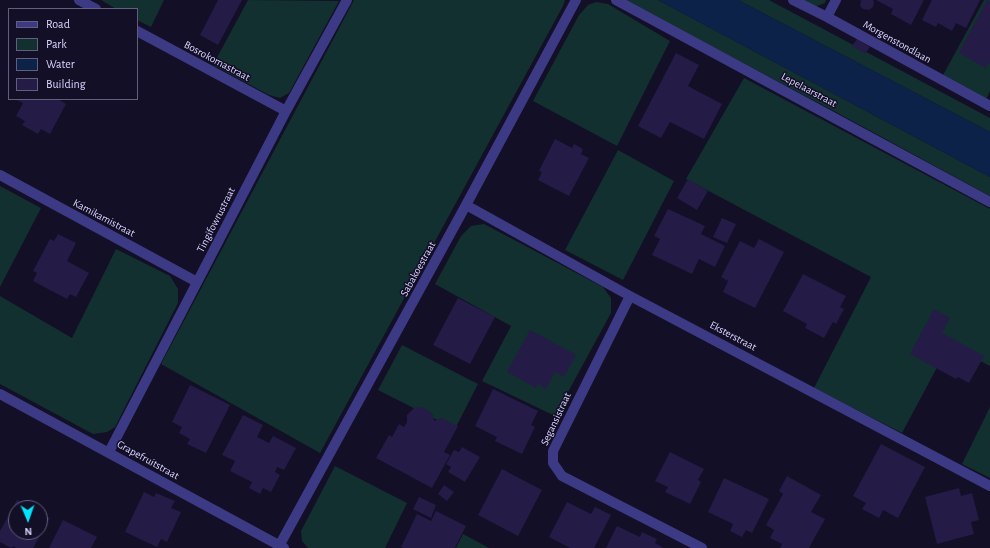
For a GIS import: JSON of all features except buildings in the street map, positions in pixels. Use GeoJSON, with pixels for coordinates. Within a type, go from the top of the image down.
{"type":"FeatureCollection","features":[{"type":"Feature","properties":{"kind":"street"},"geometry":{"type":"LineString","coordinates":[[79,0],[94,8]]}},
{"type":"Feature","properties":{"kind":"street","name":"Tingifowrustraat"},"geometry":{"type":"LineString","coordinates":[[109,452],[286,111],[347,0]]}},
{"type":"Feature","properties":{"kind":"street","name":"Sabakoestraat"},"geometry":{"type":"LineString","coordinates":[[281,547],[576,0]]}},
{"type":"Feature","properties":{"kind":"street","name":"Lepelaarstraat"},"geometry":{"type":"LineString","coordinates":[[616,0],[990,202]]}},
{"type":"Feature","properties":{"kind":"street","name":"Morgenstondlaan"},"geometry":{"type":"LineString","coordinates":[[793,0],[990,106]]}},
{"type":"Feature","properties":{"kind":"street"},"geometry":{"type":"LineString","coordinates":[[827,17],[836,0]]}},
{"type":"Feature","properties":{"kind":"street","name":"Bosrokomastraat"},"geometry":{"type":"LineString","coordinates":[[138,32],[286,111]]}},
{"type":"Feature","properties":{"kind":"street","name":"Kamikamistraat"},"geometry":{"type":"LineString","coordinates":[[0,175],[197,282]]}},
{"type":"Feature","properties":{"kind":"street","name":"Eksterstraat"},"geometry":{"type":"LineString","coordinates":[[466,205],[630,296],[990,486]]}},
{"type":"Feature","properties":{"kind":"street","name":"Segansistraat"},"geometry":{"type":"LineString","coordinates":[[630,296],[553,451],[553,463],[562,476],[702,548]]}},
{"type":"Feature","properties":{"kind":"street","name":"Grapefruitstraat"},"geometry":{"type":"LineString","coordinates":[[0,394],[281,547]]}},
{"type":"Feature","properties":{"kind":"green space"},"geometry":{"type":"Polygon","coordinates":[[[101,0],[164,0],[151,27],[138,20],[138,8],[114,8],[101,0]]]}},
{"type":"Feature","properties":{"kind":"green space"},"geometry":{"type":"Polygon","coordinates":[[[248,0],[339,1],[289,93],[280,98],[269,95],[213,65],[248,0]]]}},
{"type":"Feature","properties":{"kind":"green space"},"geometry":{"type":"Polygon","coordinates":[[[354,0],[565,0],[320,453],[161,364],[354,0]]]}},
{"type":"Feature","properties":{"kind":"green space"},"geometry":{"type":"Polygon","coordinates":[[[625,0],[658,0],[990,177],[990,196],[834,111],[625,0]]]}},
{"type":"Feature","properties":{"kind":"green space"},"geometry":{"type":"Polygon","coordinates":[[[738,0],[769,0],[990,118],[990,132],[738,0]]]}},
{"type":"Feature","properties":{"kind":"green space"},"geometry":{"type":"Polygon","coordinates":[[[792,0],[826,0],[825,3],[815,7],[792,0]]]}},
{"type":"Feature","properties":{"kind":"green space"},"geometry":{"type":"Polygon","coordinates":[[[984,0],[990,0],[990,91],[986,100],[942,77],[984,0]]]}},
{"type":"Feature","properties":{"kind":"green space"},"geometry":{"type":"Polygon","coordinates":[[[596,2],[608,4],[670,41],[617,146],[533,101],[579,15],[588,5],[596,2]]]}},
{"type":"Feature","properties":{"kind":"green space"},"geometry":{"type":"Polygon","coordinates":[[[744,78],[990,209],[990,366],[949,345],[902,433],[814,388],[871,277],[686,179],[744,78]]]}},
{"type":"Feature","properties":{"kind":"green space"},"geometry":{"type":"Polygon","coordinates":[[[618,150],[674,181],[623,280],[565,250],[618,150]]]}},
{"type":"Feature","properties":{"kind":"green space"},"geometry":{"type":"Polygon","coordinates":[[[0,186],[41,208],[0,287],[0,186]]]}},
{"type":"Feature","properties":{"kind":"green space"},"geometry":{"type":"Polygon","coordinates":[[[484,224],[603,287],[611,298],[611,313],[555,416],[482,381],[511,326],[435,284],[461,236],[471,226],[484,224]]]}},
{"type":"Feature","properties":{"kind":"green space"},"geometry":{"type":"Polygon","coordinates":[[[116,249],[170,276],[178,289],[178,303],[115,427],[107,432],[93,434],[0,384],[0,296],[72,338],[116,249]]]}},
{"type":"Feature","properties":{"kind":"green space"},"geometry":{"type":"Polygon","coordinates":[[[402,345],[478,384],[455,429],[378,390],[402,345]]]}},
{"type":"Feature","properties":{"kind":"green space"},"geometry":{"type":"Polygon","coordinates":[[[990,407],[990,478],[962,464],[990,407]]]}},
{"type":"Feature","properties":{"kind":"green space"},"geometry":{"type":"Polygon","coordinates":[[[335,466],[407,503],[385,548],[308,548],[302,541],[301,531],[335,466]]]}},
{"type":"Feature","properties":{"kind":"green space"},"geometry":{"type":"Polygon","coordinates":[[[463,534],[489,548],[456,548],[463,534]]]}},
{"type":"Feature","properties":{"kind":"water"},"geometry":{"type":"Polygon","coordinates":[[[658,0],[738,0],[990,132],[990,177],[658,0]]]}}]}
